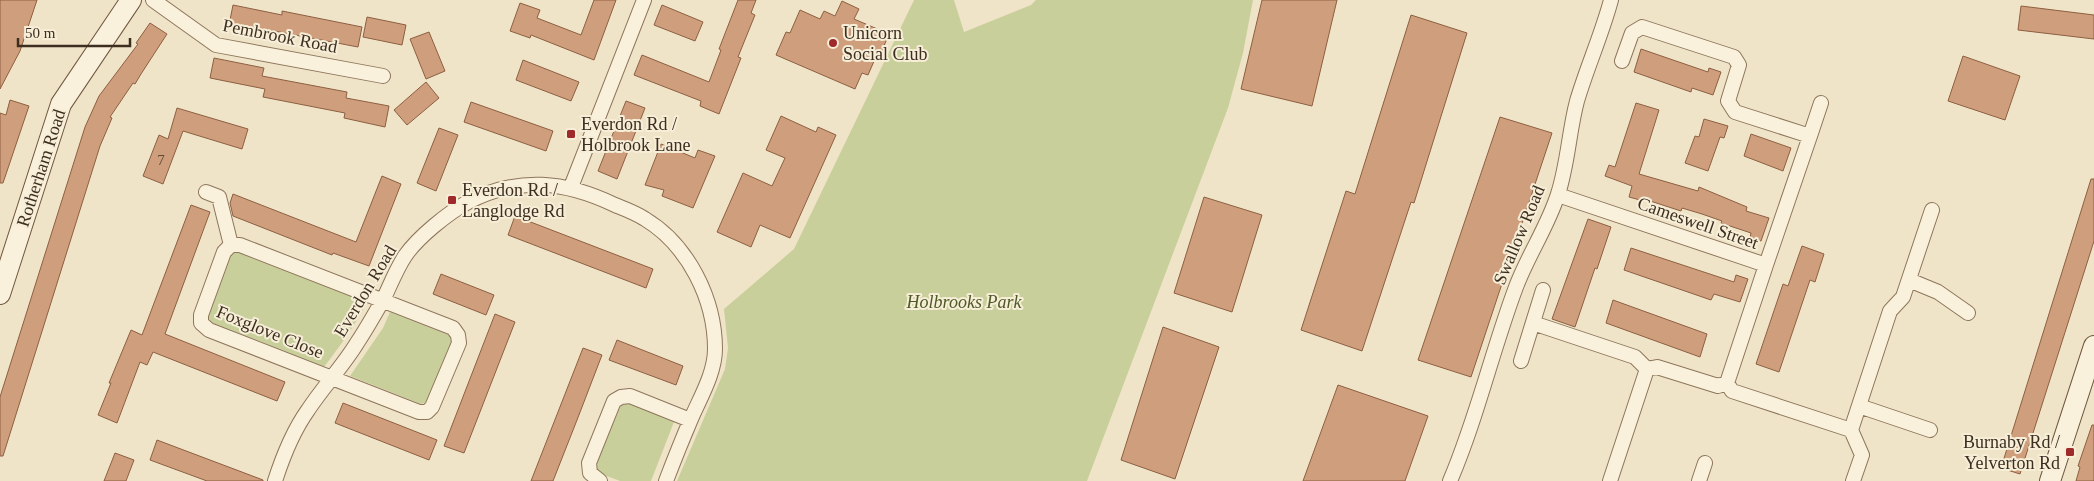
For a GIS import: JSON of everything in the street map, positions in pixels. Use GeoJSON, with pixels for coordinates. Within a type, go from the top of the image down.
{"type":"FeatureCollection","features":[{"type":"Feature","properties":{"kind":"street","name":"Rotherham Road"},"geometry":{"type":"LineString","coordinates":[[0,294],[61,104],[131,0]]}},
{"type":"Feature","properties":{"kind":"street","name":"Pembrook Road"},"geometry":{"type":"LineString","coordinates":[[153,0],[216,45],[383,76]]}},
{"type":"Feature","properties":{"kind":"street"},"geometry":{"type":"LineString","coordinates":[[571,187],[644,0]]}},
{"type":"Feature","properties":{"kind":"street","name":"Swallow Road"},"geometry":{"type":"LineString","coordinates":[[1450,481],[1477,411],[1516,288],[1558,195],[1578,100],[1612,0]]}},
{"type":"Feature","properties":{"kind":"street"},"geometry":{"type":"LineString","coordinates":[[1622,61],[1632,33],[1642,27],[1734,57],[1740,65],[1728,101],[1735,112],[1810,136]]}},
{"type":"Feature","properties":{"kind":"street"},"geometry":{"type":"LineString","coordinates":[[1766,266],[1821,104]]}},
{"type":"Feature","properties":{"kind":"street","name":"Everdon Road"},"geometry":{"type":"LineString","coordinates":[[275,481],[291,438],[307,411],[353,349],[383,300],[405,256],[426,234],[468,202],[516,185],[544,184],[571,187],[599,197],[645,219],[668,236],[684,255],[700,282],[708,304],[714,332],[715,352],[710,376],[666,481]]}},
{"type":"Feature","properties":{"kind":"street"},"geometry":{"type":"LineString","coordinates":[[206,192],[218,197],[231,245],[240,245],[454,328],[458,335],[459,343],[432,407],[427,412],[420,412],[332,377]]}},
{"type":"Feature","properties":{"kind":"street","name":"Cameswell Street"},"geometry":{"type":"LineString","coordinates":[[1558,195],[1766,266],[1727,383]]}},
{"type":"Feature","properties":{"kind":"street"},"geometry":{"type":"LineString","coordinates":[[1852,481],[1862,455],[1852,430],[1859,406],[1890,311],[1904,297],[1932,210]]}},
{"type":"Feature","properties":{"kind":"street","name":"Foxglove Close"},"geometry":{"type":"LineString","coordinates":[[231,245],[224,252],[201,315],[202,323],[209,330],[332,377]]}},
{"type":"Feature","properties":{"kind":"street"},"geometry":{"type":"LineString","coordinates":[[1909,280],[1938,292],[1968,313]]}},
{"type":"Feature","properties":{"kind":"street"},"geometry":{"type":"LineString","coordinates":[[1520,361],[1543,290]]}},
{"type":"Feature","properties":{"kind":"street"},"geometry":{"type":"LineString","coordinates":[[1533,323],[1635,357],[1647,370]]}},
{"type":"Feature","properties":{"kind":"street"},"geometry":{"type":"LineString","coordinates":[[2050,481],[2094,346]]}},
{"type":"Feature","properties":{"kind":"street"},"geometry":{"type":"LineString","coordinates":[[1647,370],[1657,367],[1718,386],[1727,383],[1732,390],[1852,430]]}},
{"type":"Feature","properties":{"kind":"street"},"geometry":{"type":"LineString","coordinates":[[1610,481],[1647,370]]}},
{"type":"Feature","properties":{"kind":"street"},"geometry":{"type":"LineString","coordinates":[[600,481],[590,474],[590,463],[614,401],[621,396],[630,396],[690,420]]}},
{"type":"Feature","properties":{"kind":"street"},"geometry":{"type":"LineString","coordinates":[[1859,406],[1930,430]]}},
{"type":"Feature","properties":{"kind":"street"},"geometry":{"type":"LineString","coordinates":[[1699,481],[1705,463]]}},
{"type":"Feature","properties":{"kind":"green space","name":"Holbrooks Park"},"geometry":{"type":"Polygon","coordinates":[[[914,0],[954,0],[964,32],[1031,5],[1036,0],[1253,0],[1243,53],[1228,108],[1087,481],[677,481],[725,369],[728,348],[724,309],[794,249],[914,0]]]}},
{"type":"Feature","properties":{"kind":"green space"},"geometry":{"type":"Polygon","coordinates":[[[237,252],[367,302],[352,328],[324,367],[210,322],[207,315],[231,254],[237,252]]]}},
{"type":"Feature","properties":{"kind":"green space"},"geometry":{"type":"Polygon","coordinates":[[[390,312],[449,335],[452,341],[427,402],[421,404],[350,376],[383,328],[390,312]]]}},
{"type":"Feature","properties":{"kind":"green space"},"geometry":{"type":"Polygon","coordinates":[[[626,402],[674,422],[651,481],[620,481],[599,473],[596,466],[621,405],[626,402]]]}},
{"type":"Feature","properties":{"kind":"building"},"geometry":{"type":"Polygon","coordinates":[[[0,0],[37,0],[20,51],[0,89],[0,0]]]}},
{"type":"Feature","properties":{"kind":"building"},"geometry":{"type":"Polygon","coordinates":[[[594,0],[616,0],[594,60],[531,35],[530,38],[510,31],[520,3],[540,10],[537,18],[581,35],[594,0]]]}},
{"type":"Feature","properties":{"kind":"building"},"geometry":{"type":"Polygon","coordinates":[[[738,0],[756,0],[751,13],[755,15],[738,57],[741,58],[719,114],[700,106],[701,101],[634,75],[642,55],[709,82],[721,50],[719,49],[738,0]]]}},
{"type":"Feature","properties":{"kind":"building"},"geometry":{"type":"Polygon","coordinates":[[[1262,0],[1337,0],[1312,106],[1241,89],[1262,0]]]}},
{"type":"Feature","properties":{"kind":"building","name":"Unicorn Social Club"},"geometry":{"type":"Polygon","coordinates":[[[842,1],[859,9],[854,19],[889,34],[881,53],[878,52],[868,75],[862,73],[855,89],[776,55],[786,32],[790,33],[800,10],[820,19],[824,11],[835,16],[842,1]]]}},
{"type":"Feature","properties":{"kind":"building"},"geometry":{"type":"Polygon","coordinates":[[[233,5],[282,15],[282,11],[362,27],[358,47],[269,30],[269,33],[229,25],[233,5]]]}},
{"type":"Feature","properties":{"kind":"building"},"geometry":{"type":"Polygon","coordinates":[[[662,5],[703,22],[695,41],[654,25],[662,5]]]}},
{"type":"Feature","properties":{"kind":"building"},"geometry":{"type":"Polygon","coordinates":[[[2021,6],[2094,15],[2094,39],[2018,30],[2021,6]]]}},
{"type":"Feature","properties":{"kind":"building"},"geometry":{"type":"Polygon","coordinates":[[[1411,15],[1467,33],[1414,203],[1411,202],[1362,351],[1301,330],[1346,191],[1355,194],[1411,15]]]}},
{"type":"Feature","properties":{"kind":"building"},"geometry":{"type":"Polygon","coordinates":[[[367,17],[406,25],[402,45],[363,37],[367,17]]]}},
{"type":"Feature","properties":{"kind":"building"},"geometry":{"type":"Polygon","coordinates":[[[150,23],[167,34],[135,84],[133,83],[110,117],[112,118],[100,146],[3,456],[0,456],[0,397],[85,127],[99,96],[138,44],[136,43],[150,23]]]}},
{"type":"Feature","properties":{"kind":"building"},"geometry":{"type":"Polygon","coordinates":[[[429,32],[445,71],[426,79],[410,39],[429,32]]]}},
{"type":"Feature","properties":{"kind":"building"},"geometry":{"type":"Polygon","coordinates":[[[1641,49],[1708,72],[1709,68],[1721,72],[1713,95],[1692,88],[1691,92],[1634,72],[1641,49]]]}},
{"type":"Feature","properties":{"kind":"building"},"geometry":{"type":"Polygon","coordinates":[[[1963,56],[2020,76],[2005,120],[1948,101],[1963,56]]]}},
{"type":"Feature","properties":{"kind":"building"},"geometry":{"type":"Polygon","coordinates":[[[214,58],[264,68],[262,76],[347,92],[346,98],[389,106],[385,127],[344,118],[345,113],[263,97],[265,89],[210,78],[214,58]]]}},
{"type":"Feature","properties":{"kind":"building"},"geometry":{"type":"Polygon","coordinates":[[[523,60],[579,82],[571,101],[516,80],[523,60]]]}},
{"type":"Feature","properties":{"kind":"building"},"geometry":{"type":"Polygon","coordinates":[[[426,82],[439,98],[407,125],[394,110],[426,82]]]}},
{"type":"Feature","properties":{"kind":"building"},"geometry":{"type":"Polygon","coordinates":[[[10,100],[29,106],[3,183],[0,183],[0,113],[6,115],[10,100]]]}},
{"type":"Feature","properties":{"kind":"building"},"geometry":{"type":"Polygon","coordinates":[[[626,101],[645,108],[617,179],[598,171],[626,101]]]}},
{"type":"Feature","properties":{"kind":"building"},"geometry":{"type":"Polygon","coordinates":[[[471,102],[553,131],[546,151],[464,122],[471,102]]]}},
{"type":"Feature","properties":{"kind":"building"},"geometry":{"type":"Polygon","coordinates":[[[1636,103],[1659,110],[1639,174],[1698,191],[1699,187],[1747,207],[1746,211],[1769,218],[1761,241],[1750,238],[1751,233],[1721,223],[1722,221],[1702,214],[1682,208],[1681,211],[1641,198],[1640,200],[1629,197],[1632,186],[1605,176],[1609,165],[1615,167],[1636,103]]]}},
{"type":"Feature","properties":{"kind":"building"},"geometry":{"type":"Polygon","coordinates":[[[177,108],[248,129],[242,149],[183,131],[163,184],[143,176],[159,135],[168,139],[177,108]]]}},
{"type":"Feature","properties":{"kind":"building"},"geometry":{"type":"Polygon","coordinates":[[[781,116],[816,132],[818,127],[836,135],[790,238],[760,225],[751,247],[717,232],[743,173],[772,186],[785,158],[766,150],[781,116]]]}},
{"type":"Feature","properties":{"kind":"building"},"geometry":{"type":"Polygon","coordinates":[[[1500,117],[1552,133],[1471,377],[1418,360],[1500,117]]]}},
{"type":"Feature","properties":{"kind":"building"},"geometry":{"type":"Polygon","coordinates":[[[1704,119],[1728,126],[1724,138],[1720,137],[1708,171],[1685,163],[1695,136],[1699,137],[1704,119]]]}},
{"type":"Feature","properties":{"kind":"building"},"geometry":{"type":"Polygon","coordinates":[[[439,128],[458,135],[436,191],[417,183],[439,128]]]}},
{"type":"Feature","properties":{"kind":"building"},"geometry":{"type":"Polygon","coordinates":[[[1751,134],[1791,148],[1783,171],[1744,156],[1751,134]]]}},
{"type":"Feature","properties":{"kind":"building"},"geometry":{"type":"Polygon","coordinates":[[[661,144],[695,158],[698,150],[715,156],[693,208],[662,196],[664,190],[645,185],[661,144]]]}},
{"type":"Feature","properties":{"kind":"building"},"geometry":{"type":"Polygon","coordinates":[[[382,176],[401,184],[369,266],[333,253],[332,255],[233,216],[230,203],[233,194],[356,242],[382,176]]]}},
{"type":"Feature","properties":{"kind":"building"},"geometry":{"type":"Polygon","coordinates":[[[2091,179],[2094,179],[2094,241],[2020,474],[2001,468],[2091,179]]]}},
{"type":"Feature","properties":{"kind":"building"},"geometry":{"type":"Polygon","coordinates":[[[1204,197],[1262,215],[1232,312],[1174,293],[1204,197]]]}},
{"type":"Feature","properties":{"kind":"building"},"geometry":{"type":"Polygon","coordinates":[[[191,205],[210,212],[165,334],[285,382],[277,401],[153,352],[147,365],[140,362],[117,423],[98,415],[131,330],[142,335],[191,205]]]}},
{"type":"Feature","properties":{"kind":"building"},"geometry":{"type":"Polygon","coordinates":[[[515,216],[653,269],[646,288],[508,235],[515,216]]]}},
{"type":"Feature","properties":{"kind":"building"},"geometry":{"type":"Polygon","coordinates":[[[1588,219],[1611,227],[1575,327],[1552,319],[1588,219]]]}},
{"type":"Feature","properties":{"kind":"building"},"geometry":{"type":"Polygon","coordinates":[[[1802,246],[1824,254],[1815,282],[1810,280],[1779,372],[1756,364],[1783,284],[1788,286],[1802,246]]]}},
{"type":"Feature","properties":{"kind":"building"},"geometry":{"type":"Polygon","coordinates":[[[1631,248],[1734,282],[1736,275],[1748,279],[1740,302],[1714,294],[1711,300],[1624,270],[1631,248]]]}},
{"type":"Feature","properties":{"kind":"building"},"geometry":{"type":"Polygon","coordinates":[[[441,274],[494,295],[486,315],[433,294],[441,274]]]}},
{"type":"Feature","properties":{"kind":"building"},"geometry":{"type":"Polygon","coordinates":[[[1613,300],[1707,334],[1700,357],[1606,323],[1613,300]]]}},
{"type":"Feature","properties":{"kind":"building"},"geometry":{"type":"Polygon","coordinates":[[[495,314],[515,322],[464,453],[444,446],[495,314]]]}},
{"type":"Feature","properties":{"kind":"building"},"geometry":{"type":"Polygon","coordinates":[[[1163,327],[1219,347],[1175,479],[1121,460],[1163,327]]]}},
{"type":"Feature","properties":{"kind":"building"},"geometry":{"type":"Polygon","coordinates":[[[617,340],[683,366],[676,385],[609,360],[617,340]]]}},
{"type":"Feature","properties":{"kind":"building"},"geometry":{"type":"Polygon","coordinates":[[[583,348],[602,355],[577,420],[553,481],[531,481],[583,348]]]}},
{"type":"Feature","properties":{"kind":"building"},"geometry":{"type":"Polygon","coordinates":[[[1338,385],[1428,416],[1405,481],[1303,481],[1338,385]]]}},
{"type":"Feature","properties":{"kind":"building"},"geometry":{"type":"Polygon","coordinates":[[[343,403],[437,440],[429,460],[335,423],[343,403]]]}},
{"type":"Feature","properties":{"kind":"building"},"geometry":{"type":"Polygon","coordinates":[[[2092,425],[2094,425],[2094,481],[2076,481],[2080,467],[2078,466],[2092,425]]]}},
{"type":"Feature","properties":{"kind":"building"},"geometry":{"type":"Polygon","coordinates":[[[157,440],[263,481],[207,481],[150,460],[157,440]]]}},
{"type":"Feature","properties":{"kind":"building"},"geometry":{"type":"Polygon","coordinates":[[[115,453],[134,460],[126,481],[104,481],[115,453]]]}},
{"type":"Feature","properties":{"kind":"place","name":"Unicorn Social Club"},"geometry":{"type":"Point","coordinates":[833,43]}},
{"type":"Feature","properties":{"kind":"place","name":"Everdon Rd / Holbrook Lane"},"geometry":{"type":"Point","coordinates":[571,134]}},
{"type":"Feature","properties":{"kind":"place","name":"Everdon Rd / Langlodge Rd"},"geometry":{"type":"Point","coordinates":[452,200]}},
{"type":"Feature","properties":{"kind":"place","name":"Burnaby Rd / Yelverton Rd"},"geometry":{"type":"Point","coordinates":[2070,452]}}]}
